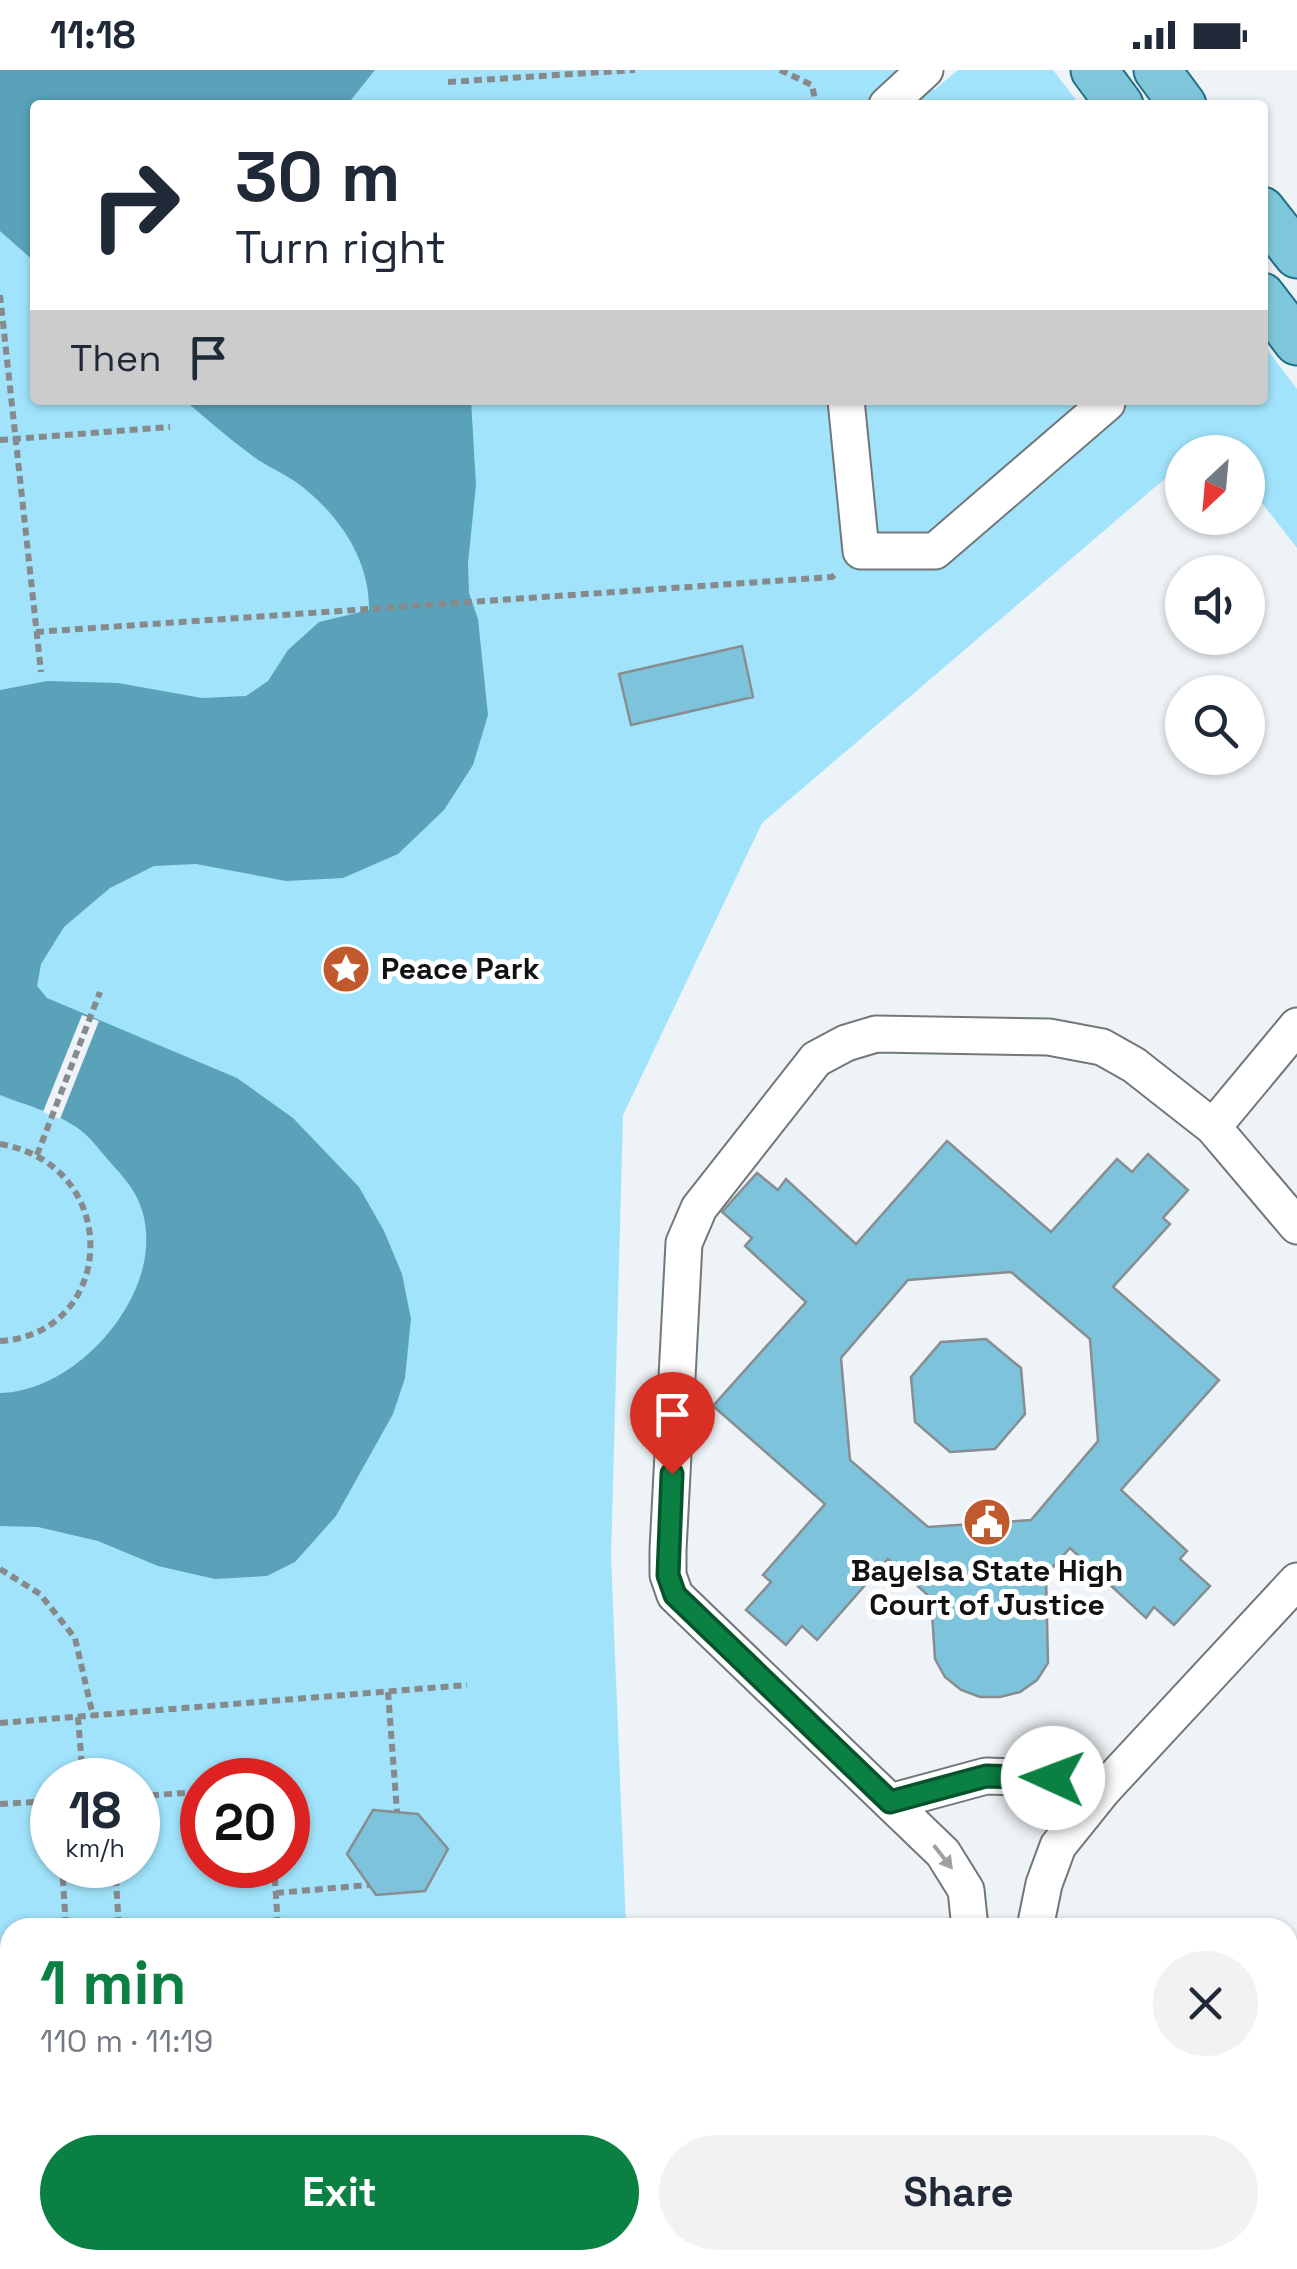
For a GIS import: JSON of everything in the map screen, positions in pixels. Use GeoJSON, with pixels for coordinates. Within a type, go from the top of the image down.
{"type":"FeatureCollection","features":[{"type":"Feature","properties":{"kind":"main road"},"geometry":{"type":"LineString","coordinates":[[1094,70],[1116,100]]}},
{"type":"Feature","properties":{"kind":"main road"},"geometry":{"type":"LineString","coordinates":[[1157,70],[1179,100]]}},
{"type":"Feature","properties":{"kind":"main road"},"geometry":{"type":"LineString","coordinates":[[1268,218],[1297,255]]}},
{"type":"Feature","properties":{"kind":"main road"},"geometry":{"type":"LineString","coordinates":[[1268,304],[1297,342]]}},
{"type":"Feature","properties":{"kind":"street"},"geometry":{"type":"LineString","coordinates":[[892,100],[925,70]]}},
{"type":"Feature","properties":{"kind":"street"},"geometry":{"type":"LineString","coordinates":[[846,405],[861,550],[935,551],[1105,405]]}},
{"type":"Feature","properties":{"kind":"street"},"geometry":{"type":"LineString","coordinates":[[1212,1126],[1297,1026]]}},
{"type":"Feature","properties":{"kind":"street"},"geometry":{"type":"LineString","coordinates":[[969,1918],[966,1890],[943,1854],[675,1595],[668,1575],[684,1243],[700,1208],[816,1059],[846,1042],[876,1034],[1048,1037],[1102,1047],[1134,1065],[1212,1126],[1297,1226]]}},
{"type":"Feature","properties":{"kind":"street"},"geometry":{"type":"LineString","coordinates":[[1037,1918],[1058,1846],[1103,1790],[1297,1580]]}},
{"type":"Feature","properties":{"kind":"street"},"geometry":{"type":"LineString","coordinates":[[890,1802],[986,1776],[1053,1778],[1103,1790]]}},
{"type":"Feature","properties":{"kind":"path"},"geometry":{"type":"LineString","coordinates":[[448,82],[635,70]]}},
{"type":"Feature","properties":{"kind":"path"},"geometry":{"type":"LineString","coordinates":[[780,70],[812,85],[815,100]]}},
{"type":"Feature","properties":{"kind":"path"},"geometry":{"type":"LineString","coordinates":[[0,295],[41,672]]}},
{"type":"Feature","properties":{"kind":"path"},"geometry":{"type":"LineString","coordinates":[[0,440],[170,427]]}},
{"type":"Feature","properties":{"kind":"path"},"geometry":{"type":"LineString","coordinates":[[36,632],[832,577],[861,550]]}},
{"type":"Feature","properties":{"kind":"path"},"geometry":{"type":"LineString","coordinates":[[37,1155],[100,992]]}},
{"type":"Feature","properties":{"kind":"path"},"geometry":{"type":"LineString","coordinates":[[0,1144],[23,1148],[52,1163],[74,1186],[88,1215],[92,1247],[85,1279],[69,1307],[44,1328],[14,1340],[0,1341]]}},
{"type":"Feature","properties":{"kind":"path"},"geometry":{"type":"LineString","coordinates":[[0,1569],[40,1594],[75,1638],[93,1716]]}},
{"type":"Feature","properties":{"kind":"path"},"geometry":{"type":"LineString","coordinates":[[0,1723],[467,1685]]}},
{"type":"Feature","properties":{"kind":"path"},"geometry":{"type":"LineString","coordinates":[[388,1692],[397,1812]]}},
{"type":"Feature","properties":{"kind":"path"},"geometry":{"type":"LineString","coordinates":[[78,1717],[81,1758]]}},
{"type":"Feature","properties":{"kind":"path"},"geometry":{"type":"LineString","coordinates":[[0,1804],[30,1802]]}},
{"type":"Feature","properties":{"kind":"path"},"geometry":{"type":"LineString","coordinates":[[276,1893],[368,1886]]}},
{"type":"Feature","properties":{"kind":"path"},"geometry":{"type":"LineString","coordinates":[[63,1888],[65,1918]]}},
{"type":"Feature","properties":{"kind":"path"},"geometry":{"type":"LineString","coordinates":[[116,1888],[118,1918]]}},
{"type":"Feature","properties":{"kind":"path"},"geometry":{"type":"LineString","coordinates":[[276,1888],[277,1918]]}},
{"type":"Feature","properties":{"kind":"shaded area","name":"Peace Park"},"geometry":{"type":"Polygon","coordinates":[[[0,70],[918,70],[934,90],[958,70],[1053,70],[1076,100],[30,100],[30,405],[1268,405],[1268,351],[1297,389],[1297,548],[1265,507],[1265,435],[1165,435],[1165,479],[762,823],[623,1115],[611,1557],[626,1918],[0,1918],[0,70]]]}},
{"type":"Feature","properties":{"kind":"shaded area"},"geometry":{"type":"Polygon","coordinates":[[[0,70],[375,70],[351,100],[30,100],[30,258],[0,231],[0,70]]]}},
{"type":"Feature","properties":{"kind":"shaded area"},"geometry":{"type":"Polygon","coordinates":[[[190,405],[471,405],[476,485],[469,593],[478,619],[488,715],[473,765],[444,810],[398,854],[343,878],[286,881],[196,864],[154,866],[110,888],[64,927],[41,964],[37,986],[47,998],[237,1078],[293,1118],[359,1187],[402,1274],[411,1319],[405,1378],[393,1414],[336,1516],[295,1562],[267,1576],[215,1579],[158,1566],[98,1541],[38,1527],[0,1526],[0,1393],[31,1388],[61,1374],[89,1353],[114,1326],[132,1296],[144,1264],[146,1232],[132,1190],[84,1133],[55,1116],[0,1095],[0,690],[47,681],[118,683],[202,698],[246,696],[268,681],[288,650],[319,622],[369,610],[364,572],[337,522],[296,482],[241,448],[190,405]]]}},
{"type":"Feature","properties":{"kind":"pier"},"geometry":{"type":"Polygon","coordinates":[[[82,1015],[99,1021],[60,1119],[43,1112],[82,1015]]]}},
{"type":"Feature","properties":{"kind":"building"},"geometry":{"type":"Polygon","coordinates":[[[742,646],[753,697],[631,725],[619,674],[742,646]]]}},
{"type":"Feature","properties":{"kind":"building"},"geometry":{"type":"Polygon","coordinates":[[[947,1141],[1051,1232],[1117,1159],[1132,1172],[1148,1154],[1188,1190],[1163,1218],[1170,1224],[1113,1287],[1219,1380],[1121,1490],[1187,1551],[1180,1559],[1210,1586],[1174,1625],[1154,1607],[1146,1618],[1070,1548],[1046,1575],[1048,1663],[1037,1680],[1020,1692],[980,1697],[961,1690],[945,1677],[935,1659],[931,1598],[888,1559],[817,1640],[802,1626],[786,1645],[746,1610],[771,1582],[763,1575],[825,1504],[713,1406],[806,1302],[745,1246],[752,1238],[722,1212],[757,1173],[778,1190],[786,1179],[856,1244],[947,1141]],[[1011,1272],[908,1280],[841,1358],[850,1460],[928,1527],[1031,1520],[1098,1441],[1090,1339],[1011,1272]]]}},
{"type":"Feature","properties":{"kind":"building"},"geometry":{"type":"Polygon","coordinates":[[[986,1339],[1021,1368],[1025,1414],[995,1449],[950,1452],[915,1422],[911,1377],[941,1342],[986,1339]]]}},
{"type":"Feature","properties":{"kind":"building"},"geometry":{"type":"Polygon","coordinates":[[[373,1810],[418,1814],[448,1849],[425,1891],[376,1895],[347,1854],[373,1810]]]}},
{"type":"Feature","properties":{"kind":"place","name":"Peace Park"},"geometry":{"type":"Point","coordinates":[346,969]}},
{"type":"Feature","properties":{"kind":"place","name":"Bayelsa State High Court of Justice"},"geometry":{"type":"Point","coordinates":[987,1522]}},
{"type":"Feature","properties":{"kind":"route"},"geometry":{"type":"LineString","coordinates":[[672,1474],[668,1575],[675,1595],[890,1802],[986,1776],[1053,1778]]}}]}
